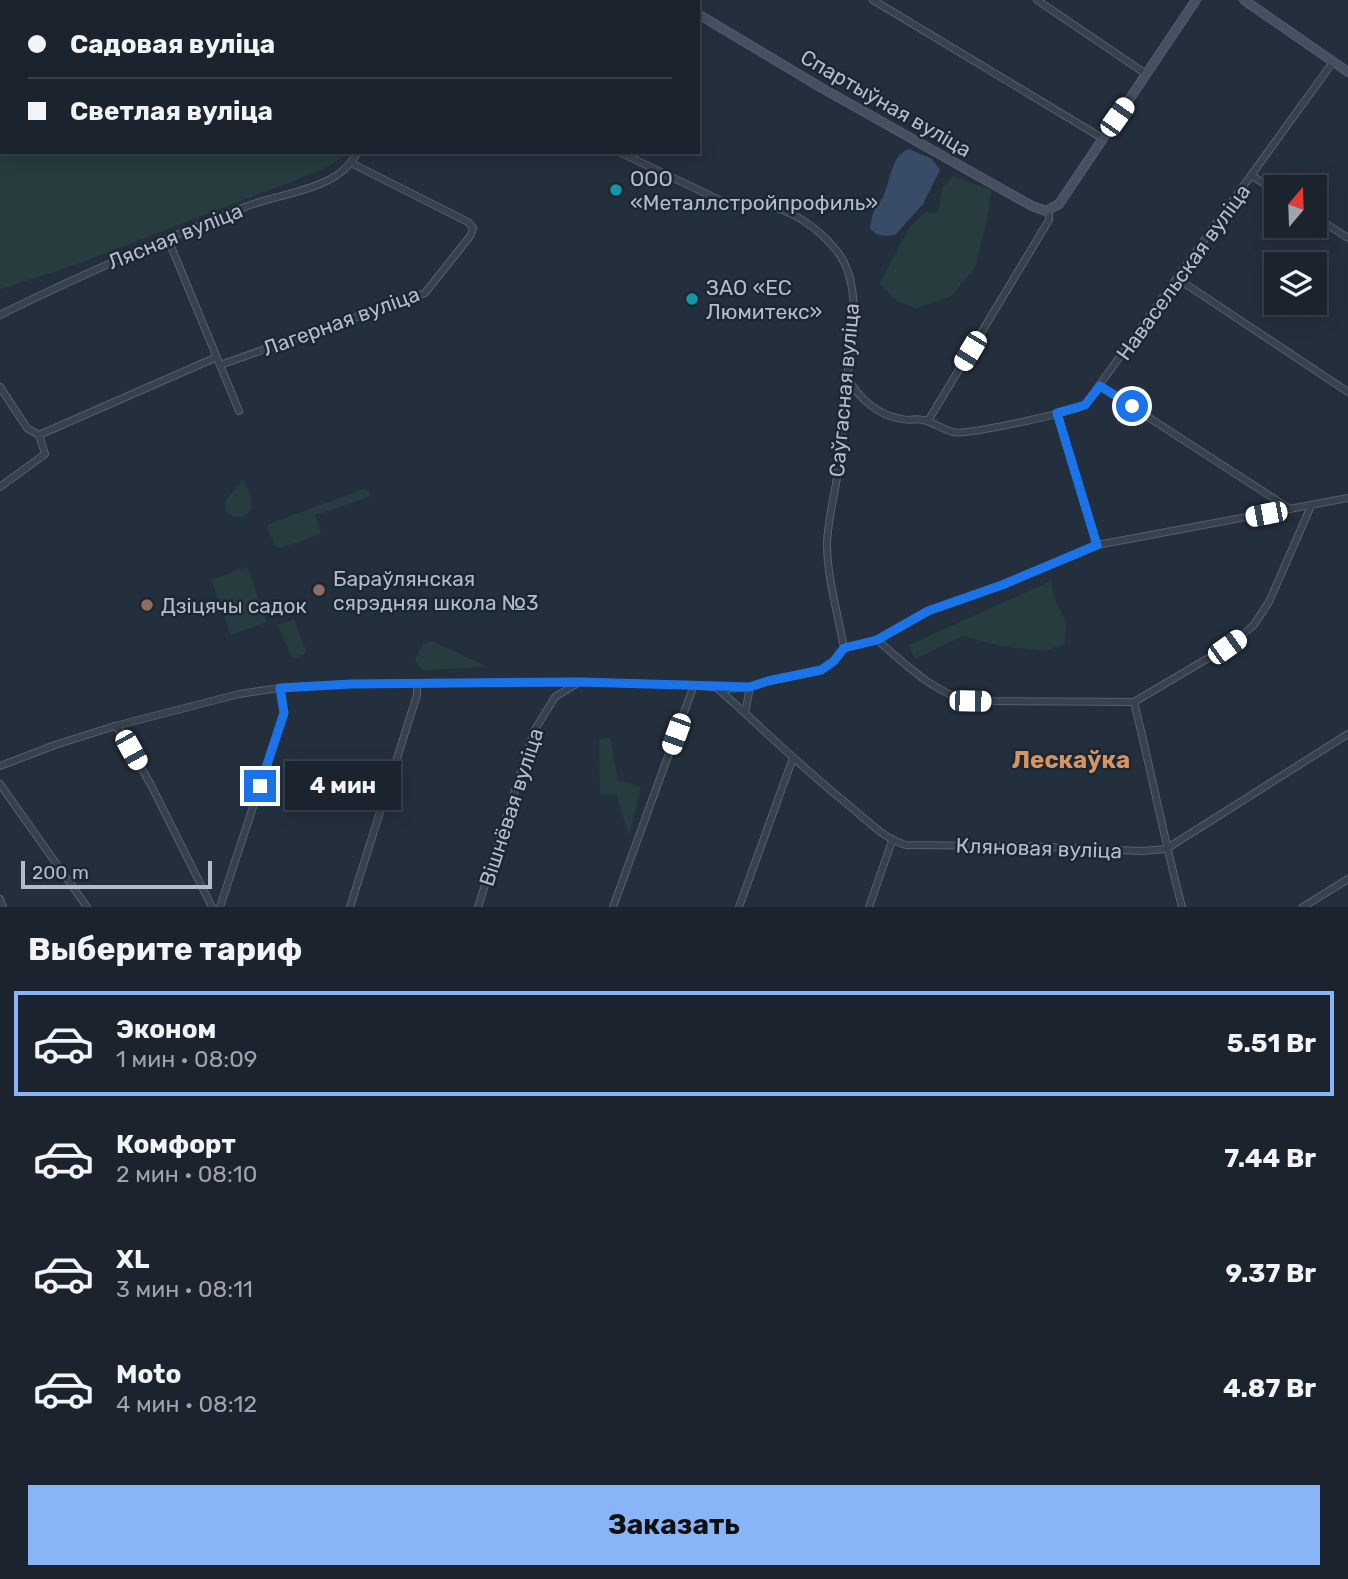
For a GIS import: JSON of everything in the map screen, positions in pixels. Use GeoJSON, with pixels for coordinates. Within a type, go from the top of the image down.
{"type":"FeatureCollection","features":[{"type":"Feature","properties":{"kind":"main road"},"geometry":{"type":"LineString","coordinates":[[1049,209],[1059,204],[1196,0]]}},
{"type":"Feature","properties":{"kind":"main road"},"geometry":{"type":"LineString","coordinates":[[1244,0],[1348,72]]}},
{"type":"Feature","properties":{"kind":"main road","name":"Спартыўная вуліца"},"geometry":{"type":"LineString","coordinates":[[700,15],[820,87],[1039,210],[1049,209]]}},
{"type":"Feature","properties":{"kind":"street"},"geometry":{"type":"LineString","coordinates":[[873,0],[1102,138]]}},
{"type":"Feature","properties":{"kind":"street"},"geometry":{"type":"LineString","coordinates":[[1037,0],[1146,74]]}},
{"type":"Feature","properties":{"kind":"street","name":"Навасельская вуліца"},"geometry":{"type":"LineString","coordinates":[[848,378],[854,390],[882,413],[900,419],[928,421],[954,433],[996,427],[1085,405],[1333,62]]}},
{"type":"Feature","properties":{"kind":"street"},"geometry":{"type":"LineString","coordinates":[[351,163],[357,154]]}},
{"type":"Feature","properties":{"kind":"street","name":"Саўгасная вуліца"},"geometry":{"type":"LineString","coordinates":[[624,154],[728,204],[739,207],[767,206],[785,211],[804,222],[829,243],[847,267],[852,288],[852,332],[840,462],[827,542],[844,648]]}},
{"type":"Feature","properties":{"kind":"street","name":"Лагерная вуліца"},"geometry":{"type":"LineString","coordinates":[[220,365],[425,293],[471,235],[473,228],[468,222],[351,163]]}},
{"type":"Feature","properties":{"kind":"street","name":"Лясная вуліца"},"geometry":{"type":"LineString","coordinates":[[0,315],[94,270],[251,205],[325,182],[351,163]]}},
{"type":"Feature","properties":{"kind":"street"},"geometry":{"type":"LineString","coordinates":[[1252,176],[1264,184]]}},
{"type":"Feature","properties":{"kind":"street"},"geometry":{"type":"LineString","coordinates":[[928,421],[1049,220],[1049,209]]}},
{"type":"Feature","properties":{"kind":"street"},"geometry":{"type":"LineString","coordinates":[[1327,224],[1348,238]]}},
{"type":"Feature","properties":{"kind":"street"},"geometry":{"type":"LineString","coordinates":[[168,239],[239,411]]}},
{"type":"Feature","properties":{"kind":"street"},"geometry":{"type":"LineString","coordinates":[[1178,279],[1348,391]]}},
{"type":"Feature","properties":{"kind":"street"},"geometry":{"type":"LineString","coordinates":[[39,435],[217,357]]}},
{"type":"Feature","properties":{"kind":"street"},"geometry":{"type":"LineString","coordinates":[[1100,386],[1290,509]]}},
{"type":"Feature","properties":{"kind":"street"},"geometry":{"type":"LineString","coordinates":[[0,387],[27,428],[39,435],[45,454],[0,487]]}},
{"type":"Feature","properties":{"kind":"street"},"geometry":{"type":"LineString","coordinates":[[1057,413],[1097,545]]}},
{"type":"Feature","properties":{"kind":"street"},"geometry":{"type":"LineString","coordinates":[[0,766],[115,726],[239,694],[280,688],[579,682],[750,687],[821,670],[834,661],[844,648],[877,640],[928,611],[1002,585],[1097,545],[1348,498]]}},
{"type":"Feature","properties":{"kind":"street"},"geometry":{"type":"LineString","coordinates":[[877,640],[942,693],[958,699],[1134,702],[1227,647],[1253,626],[1269,602],[1311,506]]}},
{"type":"Feature","properties":{"kind":"street","name":"Вішнёвая вуліца"},"geometry":{"type":"LineString","coordinates":[[478,907],[534,731],[555,697],[579,682]]}},
{"type":"Feature","properties":{"kind":"street"},"geometry":{"type":"LineString","coordinates":[[350,907],[417,695],[417,684]]}},
{"type":"Feature","properties":{"kind":"street"},"geometry":{"type":"LineString","coordinates":[[612,907],[694,685]]}},
{"type":"Feature","properties":{"kind":"street"},"geometry":{"type":"LineString","coordinates":[[716,687],[793,758],[892,841],[869,907]]}},
{"type":"Feature","properties":{"kind":"street"},"geometry":{"type":"LineString","coordinates":[[745,713],[750,687]]}},
{"type":"Feature","properties":{"kind":"street"},"geometry":{"type":"LineString","coordinates":[[220,907],[284,713],[280,688]]}},
{"type":"Feature","properties":{"kind":"street"},"geometry":{"type":"LineString","coordinates":[[1134,702],[1166,849],[1182,907]]}},
{"type":"Feature","properties":{"kind":"street"},"geometry":{"type":"LineString","coordinates":[[115,726],[151,785],[212,907]]}},
{"type":"Feature","properties":{"kind":"street","name":"Кляновая вуліца"},"geometry":{"type":"LineString","coordinates":[[892,841],[906,845],[1142,851],[1166,849],[1348,734]]}},
{"type":"Feature","properties":{"kind":"street"},"geometry":{"type":"LineString","coordinates":[[739,907],[793,758]]}},
{"type":"Feature","properties":{"kind":"street"},"geometry":{"type":"LineString","coordinates":[[0,784],[87,907]]}},
{"type":"Feature","properties":{"kind":"street"},"geometry":{"type":"LineString","coordinates":[[1303,907],[1348,879]]}},
{"type":"Feature","properties":{"kind":"street"},"geometry":{"type":"LineString","coordinates":[[0,899],[3,907]]}},
{"type":"Feature","properties":{"kind":"green space"},"geometry":{"type":"Polygon","coordinates":[[[0,154],[349,154],[324,169],[64,269],[0,289],[0,154]]]}},
{"type":"Feature","properties":{"kind":"green space"},"geometry":{"type":"Polygon","coordinates":[[[953,176],[991,190],[986,226],[974,269],[950,297],[915,308],[896,301],[880,283],[909,228],[925,212],[938,213],[942,188],[953,176]]]}},
{"type":"Feature","properties":{"kind":"green space"},"geometry":{"type":"Polygon","coordinates":[[[244,479],[251,497],[251,510],[243,517],[234,517],[226,510],[226,500],[244,479]]]}},
{"type":"Feature","properties":{"kind":"green space"},"geometry":{"type":"Polygon","coordinates":[[[363,489],[371,496],[315,515],[321,534],[280,548],[275,546],[267,527],[269,524],[363,489]]]}},
{"type":"Feature","properties":{"kind":"green space"},"geometry":{"type":"Polygon","coordinates":[[[247,567],[267,622],[231,635],[211,580],[247,567]]]}},
{"type":"Feature","properties":{"kind":"green space"},"geometry":{"type":"Polygon","coordinates":[[[1051,581],[1054,597],[1066,622],[1065,643],[1046,651],[1000,646],[963,636],[915,659],[909,645],[1051,581]]]}},
{"type":"Feature","properties":{"kind":"green space"},"geometry":{"type":"Polygon","coordinates":[[[294,619],[307,653],[292,659],[278,625],[294,619]]]}},
{"type":"Feature","properties":{"kind":"green space"},"geometry":{"type":"Polygon","coordinates":[[[432,641],[488,667],[422,670],[415,660],[423,644],[432,641]]]}},
{"type":"Feature","properties":{"kind":"green space"},"geometry":{"type":"Polygon","coordinates":[[[610,738],[618,780],[641,787],[629,835],[616,795],[600,794],[599,740],[610,738]]]}},
{"type":"Feature","properties":{"kind":"water"},"geometry":{"type":"Polygon","coordinates":[[[909,149],[932,159],[940,170],[923,204],[895,235],[884,236],[870,228],[873,213],[884,195],[896,161],[909,149]]]}},
{"type":"Feature","properties":{"kind":"place","name":"ООО «Металлстройпрофиль»"},"geometry":{"type":"Point","coordinates":[616,190]}},
{"type":"Feature","properties":{"kind":"place","name":"ЗАО «ЕС Люмитекс»"},"geometry":{"type":"Point","coordinates":[692,299]}},
{"type":"Feature","properties":{"kind":"place","name":"Бараўлянская сярэдняя школа №3"},"geometry":{"type":"Point","coordinates":[319,590]}},
{"type":"Feature","properties":{"kind":"place","name":"Дзіцячы садок"},"geometry":{"type":"Point","coordinates":[147,605]}},
{"type":"Feature","properties":{"kind":"district","name":"Лескаўка"},"geometry":{"type":"Point","coordinates":[1071,760]}},
{"type":"Feature","properties":{"kind":"route"},"geometry":{"type":"LineString","coordinates":[[260,786],[284,713],[280,688],[351,684],[579,682],[651,683],[738,689],[821,670],[834,661],[844,648],[877,640],[928,611],[1002,585],[1097,545],[1057,413],[1082,407],[1100,386],[1132,406]]}}]}
